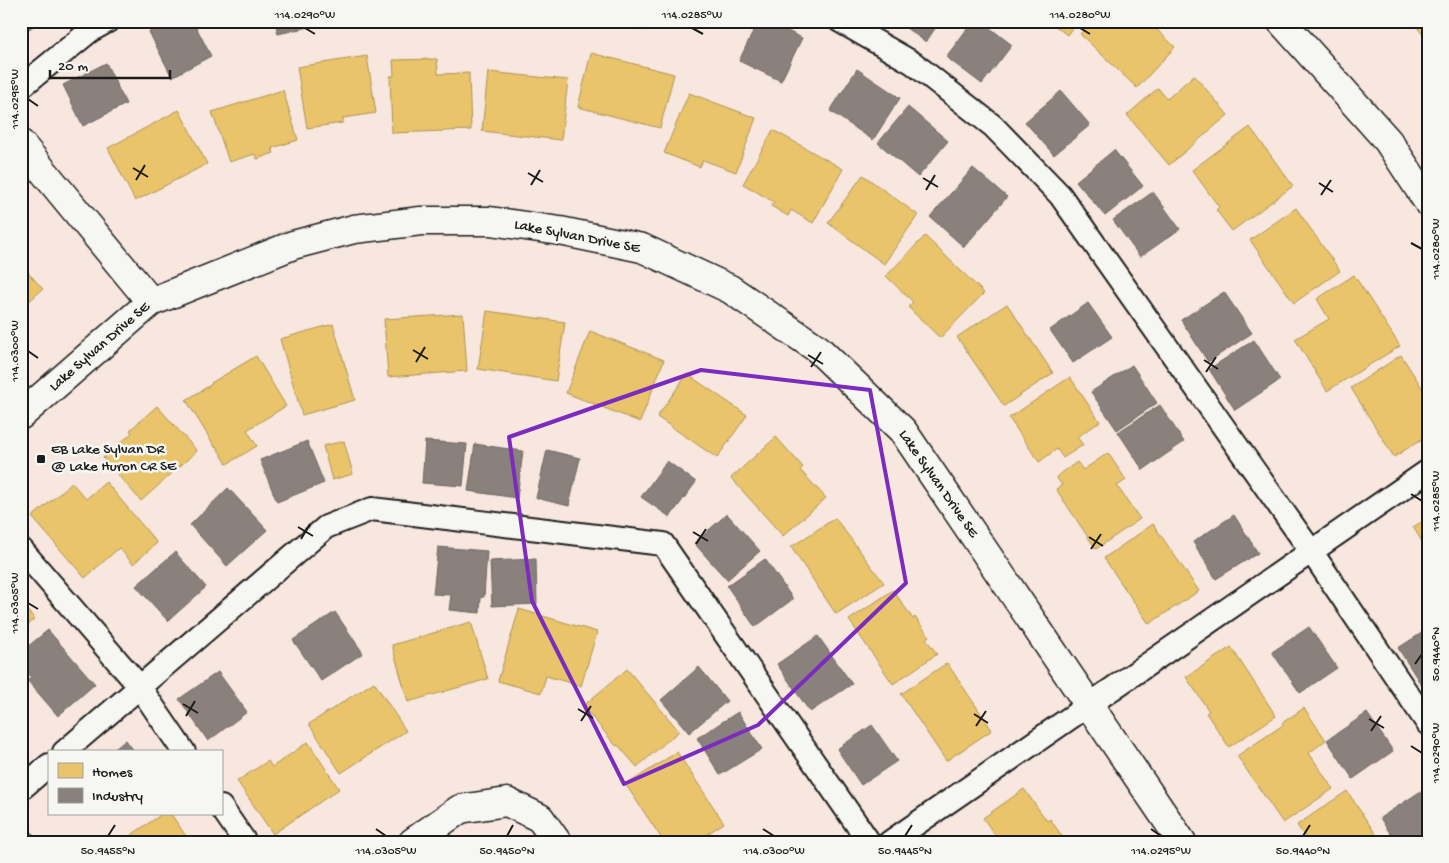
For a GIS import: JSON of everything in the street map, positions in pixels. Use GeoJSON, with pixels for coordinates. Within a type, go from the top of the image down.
{"type":"FeatureCollection","features":[{"type":"Feature","properties":{"kind":"street"},"geometry":{"type":"LineString","coordinates":[[1281,21],[1388,141],[1428,202]]}},
{"type":"Feature","properties":{"kind":"street"},"geometry":{"type":"LineString","coordinates":[[21,144],[151,302]]}},
{"type":"Feature","properties":{"kind":"street","name":"Lake Sylvan Drive SE"},"geometry":{"type":"LineString","coordinates":[[21,415],[151,302],[293,245],[354,229],[421,221],[490,221],[560,231],[642,248],[730,290],[818,349],[903,431],[1182,842]]}},
{"type":"Feature","properties":{"kind":"street"},"geometry":{"type":"LineString","coordinates":[[413,842],[460,809],[507,802],[540,818],[557,842]]}},
{"type":"Feature","properties":{"kind":"lane"},"geometry":{"type":"LineString","coordinates":[[21,87],[90,31],[108,21]]}},
{"type":"Feature","properties":{"kind":"lane"},"geometry":{"type":"LineString","coordinates":[[840,21],[913,63],[993,126],[1060,195],[1311,551],[1428,724]]}},
{"type":"Feature","properties":{"kind":"lane"},"geometry":{"type":"LineString","coordinates":[[890,842],[1428,470]]}},
{"type":"Feature","properties":{"kind":"lane"},"geometry":{"type":"LineString","coordinates":[[66,750],[326,527],[372,509],[663,544],[868,842]]}},
{"type":"Feature","properties":{"kind":"lane"},"geometry":{"type":"LineString","coordinates":[[21,549],[139,686],[183,750]]}},
{"type":"Feature","properties":{"kind":"lane"},"geometry":{"type":"LineString","coordinates":[[21,789],[48,766]]}},
{"type":"Feature","properties":{"kind":"lane"},"geometry":{"type":"LineString","coordinates":[[222,808],[245,842]]}},
{"type":"Feature","properties":{"kind":"highlighted area"},"geometry":{"type":"Polygon","coordinates":[[[701,370],[870,390],[906,583],[758,725],[624,784],[532,601],[509,437],[701,370]]]}},
{"type":"Feature","properties":{"kind":"building: Homes"},"geometry":{"type":"Polygon","coordinates":[[[1049,21],[1077,21],[1067,35],[1049,21]]]}},
{"type":"Feature","properties":{"kind":"building: Homes"},"geometry":{"type":"Polygon","coordinates":[[[1092,21],[1152,21],[1151,24],[1175,47],[1137,88],[1080,34],[1092,21]]]}},
{"type":"Feature","properties":{"kind":"building: Homes"},"geometry":{"type":"Polygon","coordinates":[[[1412,21],[1428,21],[1428,41],[1412,21]]]}},
{"type":"Feature","properties":{"kind":"building: Homes"},"geometry":{"type":"Polygon","coordinates":[[[591,53],[674,74],[660,128],[578,107],[591,53]]]}},
{"type":"Feature","properties":{"kind":"building: Homes"},"geometry":{"type":"Polygon","coordinates":[[[367,56],[376,113],[343,118],[343,123],[307,128],[297,67],[367,56]]]}},
{"type":"Feature","properties":{"kind":"building: Homes"},"geometry":{"type":"Polygon","coordinates":[[[437,59],[438,74],[469,73],[471,130],[392,133],[390,76],[394,76],[393,60],[437,59]]]}},
{"type":"Feature","properties":{"kind":"building: Homes"},"geometry":{"type":"Polygon","coordinates":[[[488,72],[568,80],[561,140],[482,131],[488,72]]]}},
{"type":"Feature","properties":{"kind":"building: Homes"},"geometry":{"type":"Polygon","coordinates":[[[1194,75],[1228,115],[1169,165],[1127,115],[1158,88],[1167,99],[1194,75]]]}},
{"type":"Feature","properties":{"kind":"building: Homes"},"geometry":{"type":"Polygon","coordinates":[[[283,90],[298,140],[272,148],[274,153],[257,159],[255,154],[229,162],[212,112],[283,90]]]}},
{"type":"Feature","properties":{"kind":"building: Homes"},"geometry":{"type":"Polygon","coordinates":[[[689,93],[756,118],[736,172],[703,160],[700,167],[664,153],[689,93]]]}},
{"type":"Feature","properties":{"kind":"building: Homes"},"geometry":{"type":"Polygon","coordinates":[[[179,110],[207,164],[135,201],[108,148],[179,110]]]}},
{"type":"Feature","properties":{"kind":"building: Homes"},"geometry":{"type":"Polygon","coordinates":[[[1250,127],[1293,186],[1232,231],[1216,210],[1219,207],[1192,170],[1250,127]]]}},
{"type":"Feature","properties":{"kind":"building: Homes"},"geometry":{"type":"Polygon","coordinates":[[[773,130],[843,169],[813,223],[791,210],[788,216],[771,206],[774,202],[743,184],[773,130]]]}},
{"type":"Feature","properties":{"kind":"building: Homes"},"geometry":{"type":"Polygon","coordinates":[[[863,175],[918,215],[884,264],[828,223],[863,175]]]}},
{"type":"Feature","properties":{"kind":"building: Homes"},"geometry":{"type":"Polygon","coordinates":[[[1296,208],[1340,271],[1294,303],[1250,240],[1296,208]]]}},
{"type":"Feature","properties":{"kind":"building: Homes"},"geometry":{"type":"Polygon","coordinates":[[[925,236],[984,293],[940,338],[908,307],[913,302],[886,276],[925,236]]]}},
{"type":"Feature","properties":{"kind":"building: Homes"},"geometry":{"type":"Polygon","coordinates":[[[21,265],[43,289],[21,308],[21,265]]]}},
{"type":"Feature","properties":{"kind":"building: Homes"},"geometry":{"type":"Polygon","coordinates":[[[1354,275],[1400,346],[1327,391],[1295,339],[1329,319],[1317,299],[1354,275]]]}},
{"type":"Feature","properties":{"kind":"building: Homes"},"geometry":{"type":"Polygon","coordinates":[[[1007,304],[1053,373],[1004,406],[957,337],[1007,304]]]}},
{"type":"Feature","properties":{"kind":"building: Homes"},"geometry":{"type":"Polygon","coordinates":[[[487,311],[565,322],[556,381],[478,369],[487,311]]]}},
{"type":"Feature","properties":{"kind":"building: Homes"},"geometry":{"type":"Polygon","coordinates":[[[463,314],[467,371],[388,377],[384,319],[463,314]]]}},
{"type":"Feature","properties":{"kind":"building: Homes"},"geometry":{"type":"Polygon","coordinates":[[[333,324],[355,400],[302,415],[280,339],[333,324]]]}},
{"type":"Feature","properties":{"kind":"building: Homes"},"geometry":{"type":"Polygon","coordinates":[[[590,331],[664,360],[640,422],[566,393],[590,331]]]}},
{"type":"Feature","properties":{"kind":"building: Homes"},"geometry":{"type":"Polygon","coordinates":[[[1401,355],[1428,397],[1428,435],[1394,457],[1351,388],[1401,355]]]}},
{"type":"Feature","properties":{"kind":"building: Homes"},"geometry":{"type":"Polygon","coordinates":[[[256,356],[286,406],[247,430],[257,446],[227,464],[186,400],[256,356]]]}},
{"type":"Feature","properties":{"kind":"building: Homes"},"geometry":{"type":"Polygon","coordinates":[[[687,374],[747,415],[717,458],[657,417],[687,374]]]}},
{"type":"Feature","properties":{"kind":"building: Homes"},"geometry":{"type":"Polygon","coordinates":[[[1070,377],[1100,422],[1077,437],[1083,445],[1063,458],[1057,449],[1039,462],[1009,418],[1070,377]]]}},
{"type":"Feature","properties":{"kind":"building: Homes"},"geometry":{"type":"Polygon","coordinates":[[[157,406],[197,451],[141,501],[103,458],[132,433],[130,430],[157,406]]]}},
{"type":"Feature","properties":{"kind":"building: Homes"},"geometry":{"type":"Polygon","coordinates":[[[776,437],[803,467],[800,470],[826,498],[783,536],[731,478],[776,437]]]}},
{"type":"Feature","properties":{"kind":"building: Homes"},"geometry":{"type":"Polygon","coordinates":[[[344,441],[353,474],[332,480],[323,446],[344,441]]]}},
{"type":"Feature","properties":{"kind":"building: Homes"},"geometry":{"type":"Polygon","coordinates":[[[1108,453],[1126,480],[1117,486],[1140,519],[1096,549],[1056,489],[1062,485],[1056,477],[1077,462],[1083,470],[1108,453]]]}},
{"type":"Feature","properties":{"kind":"building: Homes"},"geometry":{"type":"Polygon","coordinates":[[[106,482],[157,543],[133,564],[119,548],[85,578],[32,517],[72,483],[86,499],[106,482]]]}},
{"type":"Feature","properties":{"kind":"building: Homes"},"geometry":{"type":"Polygon","coordinates":[[[835,518],[884,583],[836,614],[791,547],[835,518]]]}},
{"type":"Feature","properties":{"kind":"building: Homes"},"geometry":{"type":"Polygon","coordinates":[[[1428,518],[1428,551],[1413,527],[1428,518]]]}},
{"type":"Feature","properties":{"kind":"building: Homes"},"geometry":{"type":"Polygon","coordinates":[[[1153,524],[1199,591],[1149,624],[1104,558],[1153,524]]]}},
{"type":"Feature","properties":{"kind":"building: Homes"},"geometry":{"type":"Polygon","coordinates":[[[893,590],[913,619],[915,617],[929,636],[926,639],[937,654],[893,684],[849,620],[893,590]]]}},
{"type":"Feature","properties":{"kind":"building: Homes"},"geometry":{"type":"Polygon","coordinates":[[[21,604],[35,619],[21,631],[21,604]]]}},
{"type":"Feature","properties":{"kind":"building: Homes"},"geometry":{"type":"Polygon","coordinates":[[[519,609],[597,632],[581,686],[546,676],[541,693],[498,681],[519,609]]]}},
{"type":"Feature","properties":{"kind":"building: Homes"},"geometry":{"type":"Polygon","coordinates":[[[471,622],[488,679],[408,702],[392,645],[471,622]]]}},
{"type":"Feature","properties":{"kind":"building: Homes"},"geometry":{"type":"Polygon","coordinates":[[[1231,647],[1276,716],[1229,747],[1206,713],[1209,711],[1186,677],[1231,647]]]}},
{"type":"Feature","properties":{"kind":"building: Homes"},"geometry":{"type":"Polygon","coordinates":[[[947,663],[992,730],[946,761],[901,694],[947,663]]]}},
{"type":"Feature","properties":{"kind":"building: Homes"},"geometry":{"type":"Polygon","coordinates":[[[627,669],[679,731],[637,767],[618,745],[616,746],[583,706],[627,669]]]}},
{"type":"Feature","properties":{"kind":"building: Homes"},"geometry":{"type":"Polygon","coordinates":[[[374,682],[406,731],[341,773],[309,724],[374,682]]]}},
{"type":"Feature","properties":{"kind":"building: Homes"},"geometry":{"type":"Polygon","coordinates":[[[1304,708],[1326,740],[1309,753],[1333,789],[1283,823],[1237,756],[1283,725],[1282,723],[1304,708]]]}},
{"type":"Feature","properties":{"kind":"building: Homes"},"geometry":{"type":"Polygon","coordinates":[[[308,742],[339,789],[273,834],[237,781],[268,761],[272,767],[308,742]]]}},
{"type":"Feature","properties":{"kind":"building: Homes"},"geometry":{"type":"Polygon","coordinates":[[[677,752],[724,823],[695,842],[664,842],[626,785],[677,752]]]}},
{"type":"Feature","properties":{"kind":"building: Homes"},"geometry":{"type":"Polygon","coordinates":[[[1024,789],[1047,821],[1050,819],[1066,842],[1000,842],[983,818],[1024,789]]]}},
{"type":"Feature","properties":{"kind":"building: Homes"},"geometry":{"type":"Polygon","coordinates":[[[1347,791],[1381,842],[1308,842],[1297,825],[1347,791]]]}},
{"type":"Feature","properties":{"kind":"building: Homes"},"geometry":{"type":"Polygon","coordinates":[[[159,816],[172,816],[190,842],[121,842],[159,816]]]}},
{"type":"Feature","properties":{"kind":"building: Industry"},"geometry":{"type":"Polygon","coordinates":[[[21,21],[40,21],[21,35],[21,21]]]}},
{"type":"Feature","properties":{"kind":"building: Industry"},"geometry":{"type":"Polygon","coordinates":[[[169,21],[193,21],[211,56],[172,77],[149,32],[169,21]]]}},
{"type":"Feature","properties":{"kind":"building: Industry"},"geometry":{"type":"Polygon","coordinates":[[[275,21],[327,21],[327,23],[278,34],[275,21]]]}},
{"type":"Feature","properties":{"kind":"building: Industry"},"geometry":{"type":"Polygon","coordinates":[[[592,21],[647,21],[645,30],[592,21]]]}},
{"type":"Feature","properties":{"kind":"building: Industry"},"geometry":{"type":"Polygon","coordinates":[[[758,21],[767,21],[802,38],[781,81],[739,61],[758,21]]]}},
{"type":"Feature","properties":{"kind":"building: Industry"},"geometry":{"type":"Polygon","coordinates":[[[896,21],[940,21],[926,42],[896,21]]]}},
{"type":"Feature","properties":{"kind":"building: Industry"},"geometry":{"type":"Polygon","coordinates":[[[973,21],[981,21],[1012,45],[982,84],[946,57],[973,21]]]}},
{"type":"Feature","properties":{"kind":"building: Industry"},"geometry":{"type":"Polygon","coordinates":[[[106,63],[126,104],[83,126],[63,85],[106,63]]]}},
{"type":"Feature","properties":{"kind":"building: Industry"},"geometry":{"type":"Polygon","coordinates":[[[857,69],[900,98],[873,140],[830,111],[857,69]]]}},
{"type":"Feature","properties":{"kind":"building: Industry"},"geometry":{"type":"Polygon","coordinates":[[[1061,91],[1090,125],[1054,155],[1025,122],[1061,91]]]}},
{"type":"Feature","properties":{"kind":"building: Industry"},"geometry":{"type":"Polygon","coordinates":[[[908,107],[948,141],[918,177],[878,143],[908,107]]]}},
{"type":"Feature","properties":{"kind":"building: Industry"},"geometry":{"type":"Polygon","coordinates":[[[1114,150],[1143,186],[1105,216],[1076,181],[1114,150]]]}},
{"type":"Feature","properties":{"kind":"building: Industry"},"geometry":{"type":"Polygon","coordinates":[[[973,168],[1007,197],[964,247],[930,217],[973,168]]]}},
{"type":"Feature","properties":{"kind":"building: Industry"},"geometry":{"type":"Polygon","coordinates":[[[1153,192],[1180,229],[1140,257],[1113,220],[1153,192]]]}},
{"type":"Feature","properties":{"kind":"building: Industry"},"geometry":{"type":"Polygon","coordinates":[[[1224,292],[1252,333],[1208,362],[1181,320],[1224,292]]]}},
{"type":"Feature","properties":{"kind":"building: Industry"},"geometry":{"type":"Polygon","coordinates":[[[1088,303],[1112,337],[1073,363],[1050,330],[1088,303]]]}},
{"type":"Feature","properties":{"kind":"building: Industry"},"geometry":{"type":"Polygon","coordinates":[[[1254,340],[1280,380],[1235,410],[1209,369],[1254,340]]]}},
{"type":"Feature","properties":{"kind":"building: Industry"},"geometry":{"type":"Polygon","coordinates":[[[1132,365],[1157,403],[1117,430],[1091,392],[1132,365]]]}},
{"type":"Feature","properties":{"kind":"building: Industry"},"geometry":{"type":"Polygon","coordinates":[[[1160,405],[1184,442],[1143,470],[1118,432],[1160,405]]]}},
{"type":"Feature","properties":{"kind":"building: Industry"},"geometry":{"type":"Polygon","coordinates":[[[307,441],[324,483],[277,502],[260,460],[307,441]]]}},
{"type":"Feature","properties":{"kind":"building: Industry"},"geometry":{"type":"Polygon","coordinates":[[[425,441],[467,444],[463,486],[422,483],[425,441]]]}},
{"type":"Feature","properties":{"kind":"building: Industry"},"geometry":{"type":"Polygon","coordinates":[[[475,444],[523,451],[517,498],[468,491],[475,444]]]}},
{"type":"Feature","properties":{"kind":"building: Industry"},"geometry":{"type":"Polygon","coordinates":[[[547,450],[580,458],[569,506],[536,498],[547,450]]]}},
{"type":"Feature","properties":{"kind":"building: Industry"},"geometry":{"type":"Polygon","coordinates":[[[667,461],[696,482],[670,517],[641,497],[667,461]]]}},
{"type":"Feature","properties":{"kind":"building: Industry"},"geometry":{"type":"Polygon","coordinates":[[[228,488],[267,530],[227,566],[190,525],[228,488]]]}},
{"type":"Feature","properties":{"kind":"building: Industry"},"geometry":{"type":"Polygon","coordinates":[[[727,514],[760,551],[727,580],[694,543],[727,514]]]}},
{"type":"Feature","properties":{"kind":"building: Industry"},"geometry":{"type":"Polygon","coordinates":[[[1234,515],[1258,553],[1216,579],[1193,542],[1234,515]]]}},
{"type":"Feature","properties":{"kind":"building: Industry"},"geometry":{"type":"Polygon","coordinates":[[[438,547],[487,551],[484,597],[481,597],[480,613],[449,610],[451,595],[433,594],[438,547]]]}},
{"type":"Feature","properties":{"kind":"building: Industry"},"geometry":{"type":"Polygon","coordinates":[[[175,552],[206,587],[168,621],[136,586],[175,552]]]}},
{"type":"Feature","properties":{"kind":"building: Industry"},"geometry":{"type":"Polygon","coordinates":[[[536,559],[537,604],[492,606],[490,561],[536,559]]]}},
{"type":"Feature","properties":{"kind":"building: Industry"},"geometry":{"type":"Polygon","coordinates":[[[765,559],[793,599],[755,627],[727,586],[765,559]]]}},
{"type":"Feature","properties":{"kind":"building: Industry"},"geometry":{"type":"Polygon","coordinates":[[[335,612],[363,653],[321,681],[293,640],[335,612]]]}},
{"type":"Feature","properties":{"kind":"building: Industry"},"geometry":{"type":"Polygon","coordinates":[[[1309,627],[1337,668],[1300,693],[1272,652],[1309,627]]]}},
{"type":"Feature","properties":{"kind":"building: Industry"},"geometry":{"type":"Polygon","coordinates":[[[1428,629],[1428,683],[1422,686],[1398,648],[1428,629]]]}},
{"type":"Feature","properties":{"kind":"building: Industry"},"geometry":{"type":"Polygon","coordinates":[[[48,630],[95,684],[58,716],[27,680],[31,677],[21,665],[21,652],[48,630]]]}},
{"type":"Feature","properties":{"kind":"building: Industry"},"geometry":{"type":"Polygon","coordinates":[[[818,636],[852,684],[810,712],[777,664],[818,636]]]}},
{"type":"Feature","properties":{"kind":"building: Industry"},"geometry":{"type":"Polygon","coordinates":[[[699,667],[727,701],[689,733],[661,700],[699,667]]]}},
{"type":"Feature","properties":{"kind":"building: Industry"},"geometry":{"type":"Polygon","coordinates":[[[218,672],[247,712],[208,741],[179,699],[218,672]]]}},
{"type":"Feature","properties":{"kind":"building: Industry"},"geometry":{"type":"Polygon","coordinates":[[[738,712],[762,749],[720,775],[697,738],[738,712]]]}},
{"type":"Feature","properties":{"kind":"building: Industry"},"geometry":{"type":"Polygon","coordinates":[[[1367,713],[1393,751],[1353,779],[1327,740],[1367,713]]]}},
{"type":"Feature","properties":{"kind":"building: Industry"},"geometry":{"type":"Polygon","coordinates":[[[872,725],[897,761],[861,785],[837,749],[872,725]]]}},
{"type":"Feature","properties":{"kind":"building: Industry"},"geometry":{"type":"Polygon","coordinates":[[[126,740],[134,750],[114,750],[126,740]]]}},
{"type":"Feature","properties":{"kind":"building: Industry"},"geometry":{"type":"Polygon","coordinates":[[[1421,791],[1428,802],[1428,841],[1396,842],[1380,818],[1421,791]]]}},
{"type":"Feature","properties":{"kind":"building: Industry"},"geometry":{"type":"Polygon","coordinates":[[[29,828],[39,842],[21,842],[21,833],[29,828]]]}},
{"type":"Feature","properties":{"kind":"place","name":"EB Lake Sylvan DR @ Lake Huron CR SE"},"geometry":{"type":"Point","coordinates":[41,459]}}]}
